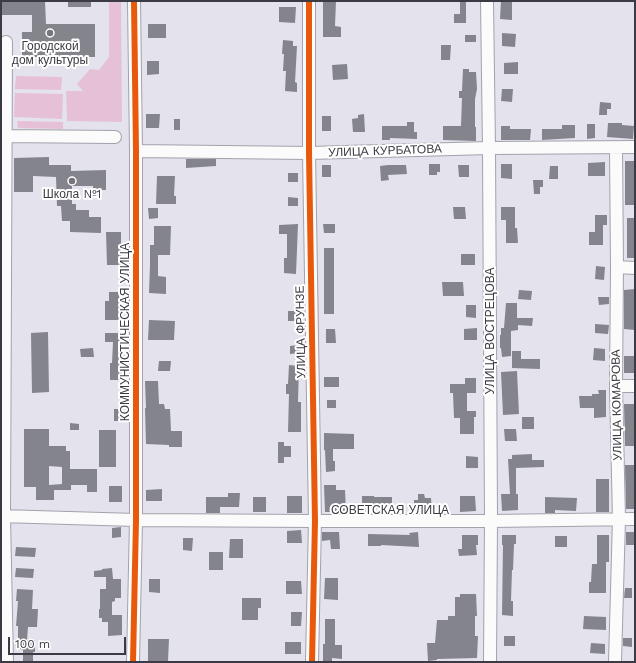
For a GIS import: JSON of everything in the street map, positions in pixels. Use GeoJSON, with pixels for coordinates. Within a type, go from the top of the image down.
{"type":"FeatureCollection","features":[{"type":"Feature","properties":{"kind":"street","name":"КОММУНИСТИЧЕСКАЯ УЛИЦА"},"geometry":{"type":"LineString","coordinates":[[134,1],[136,151],[136,520],[134,662]]}},
{"type":"Feature","properties":{"kind":"street","name":"УЛИЦА ФРУНЗЕ"},"geometry":{"type":"LineString","coordinates":[[309,1],[309,153],[316,521],[312,662]]}},
{"type":"Feature","properties":{"kind":"street","name":"УЛИЦА ВОСТРЕЦОВА"},"geometry":{"type":"LineString","coordinates":[[487,1],[491,521],[490,662]]}},
{"type":"Feature","properties":{"kind":"street"},"geometry":{"type":"LineString","coordinates":[[6,42],[2,516],[7,662]]}},
{"type":"Feature","properties":{"kind":"street"},"geometry":{"type":"LineString","coordinates":[[6,136],[115,137]]}},
{"type":"Feature","properties":{"kind":"street","name":"УЛИЦА КУРБАТОВА"},"geometry":{"type":"LineString","coordinates":[[136,151],[309,153],[489,148],[635,147]]}},
{"type":"Feature","properties":{"kind":"street","name":"УЛИЦА КОМАРОВА"},"geometry":{"type":"LineString","coordinates":[[615,662],[619,519],[616,386],[618,267],[616,148]]}},
{"type":"Feature","properties":{"kind":"street"},"geometry":{"type":"LineString","coordinates":[[618,267],[635,268]]}},
{"type":"Feature","properties":{"kind":"street"},"geometry":{"type":"LineString","coordinates":[[616,386],[635,386]]}},
{"type":"Feature","properties":{"kind":"street","name":"СОВЕТСКАЯ УЛИЦА"},"geometry":{"type":"LineString","coordinates":[[2,516],[136,520],[316,521],[635,519]]}},
{"type":"Feature","properties":{"kind":"shaded area"},"geometry":{"type":"Polygon","coordinates":[[[109,1],[121,1],[122,122],[67,121],[66,91],[83,91],[77,84],[90,69],[99,70],[109,57],[109,1]]]}},
{"type":"Feature","properties":{"kind":"shaded area"},"geometry":{"type":"Polygon","coordinates":[[[16,76],[62,77],[61,90],[15,89],[16,76]]]}},
{"type":"Feature","properties":{"kind":"shaded area"},"geometry":{"type":"Polygon","coordinates":[[[15,93],[63,94],[62,119],[14,117],[15,93]]]}},
{"type":"Feature","properties":{"kind":"shaded area"},"geometry":{"type":"Polygon","coordinates":[[[17,121],[63,122],[63,129],[18,128],[17,121]]]}},
{"type":"Feature","properties":{"kind":"building"},"geometry":{"type":"Polygon","coordinates":[[[2,1],[45,1],[46,24],[95,24],[95,57],[22,57],[22,32],[32,32],[32,15],[2,15],[2,1]]]}},
{"type":"Feature","properties":{"kind":"building"},"geometry":{"type":"Polygon","coordinates":[[[68,1],[91,1],[91,7],[68,7],[68,1]]]}},
{"type":"Feature","properties":{"kind":"building"},"geometry":{"type":"Polygon","coordinates":[[[323,1],[336,1],[335,26],[341,27],[341,37],[323,37],[323,1]]]}},
{"type":"Feature","properties":{"kind":"building"},"geometry":{"type":"Polygon","coordinates":[[[460,1],[466,1],[466,23],[454,23],[454,14],[460,14],[460,1]]]}},
{"type":"Feature","properties":{"kind":"building"},"geometry":{"type":"Polygon","coordinates":[[[501,1],[512,1],[512,20],[500,19],[501,1]]]}},
{"type":"Feature","properties":{"kind":"building"},"geometry":{"type":"Polygon","coordinates":[[[279,7],[296,7],[295,23],[279,22],[279,7]]]}},
{"type":"Feature","properties":{"kind":"building"},"geometry":{"type":"Polygon","coordinates":[[[148,24],[166,24],[166,38],[148,38],[148,24]]]}},
{"type":"Feature","properties":{"kind":"building"},"geometry":{"type":"Polygon","coordinates":[[[502,33],[516,34],[515,47],[502,46],[502,33]]]}},
{"type":"Feature","properties":{"kind":"building"},"geometry":{"type":"Polygon","coordinates":[[[465,35],[476,35],[476,42],[465,42],[465,35]]]}},
{"type":"Feature","properties":{"kind":"building"},"geometry":{"type":"Polygon","coordinates":[[[283,40],[293,41],[293,46],[297,46],[295,82],[297,83],[297,92],[285,91],[286,71],[283,71],[283,40]]]}},
{"type":"Feature","properties":{"kind":"building"},"geometry":{"type":"Polygon","coordinates":[[[441,45],[451,45],[450,60],[441,60],[441,45]]]}},
{"type":"Feature","properties":{"kind":"building"},"geometry":{"type":"Polygon","coordinates":[[[147,61],[159,61],[159,74],[147,75],[147,61]]]}},
{"type":"Feature","properties":{"kind":"building"},"geometry":{"type":"Polygon","coordinates":[[[518,62],[518,74],[504,74],[504,63],[518,62]]]}},
{"type":"Feature","properties":{"kind":"building"},"geometry":{"type":"Polygon","coordinates":[[[347,64],[348,79],[333,80],[332,65],[347,64]]]}},
{"type":"Feature","properties":{"kind":"building"},"geometry":{"type":"Polygon","coordinates":[[[463,69],[469,69],[469,72],[476,72],[476,141],[443,140],[443,126],[461,126],[462,98],[459,98],[459,91],[462,91],[463,69]]]}},
{"type":"Feature","properties":{"kind":"building"},"geometry":{"type":"Polygon","coordinates":[[[502,89],[513,89],[512,102],[501,101],[502,89]]]}},
{"type":"Feature","properties":{"kind":"building"},"geometry":{"type":"Polygon","coordinates":[[[600,102],[611,103],[611,109],[607,109],[607,115],[599,115],[600,102]]]}},
{"type":"Feature","properties":{"kind":"building"},"geometry":{"type":"Polygon","coordinates":[[[146,114],[160,114],[159,128],[146,128],[146,114]]]}},
{"type":"Feature","properties":{"kind":"building"},"geometry":{"type":"Polygon","coordinates":[[[364,114],[365,132],[353,132],[352,119],[358,118],[358,115],[364,114]]]}},
{"type":"Feature","properties":{"kind":"building"},"geometry":{"type":"Polygon","coordinates":[[[322,116],[331,116],[331,131],[322,131],[322,116]]]}},
{"type":"Feature","properties":{"kind":"building"},"geometry":{"type":"Polygon","coordinates":[[[174,119],[180,119],[180,130],[174,130],[174,119]]]}},
{"type":"Feature","properties":{"kind":"building"},"geometry":{"type":"Polygon","coordinates":[[[407,122],[414,122],[414,132],[417,132],[417,139],[390,138],[390,140],[382,140],[382,126],[407,126],[407,122]]]}},
{"type":"Feature","properties":{"kind":"building"},"geometry":{"type":"Polygon","coordinates":[[[608,123],[622,123],[622,125],[634,126],[633,139],[607,137],[608,123]]]}},
{"type":"Feature","properties":{"kind":"building"},"geometry":{"type":"Polygon","coordinates":[[[587,124],[595,124],[595,138],[587,139],[587,124]]]}},
{"type":"Feature","properties":{"kind":"building"},"geometry":{"type":"Polygon","coordinates":[[[562,125],[575,125],[575,138],[542,140],[542,129],[562,129],[562,125]]]}},
{"type":"Feature","properties":{"kind":"building"},"geometry":{"type":"Polygon","coordinates":[[[501,126],[510,126],[510,129],[531,129],[530,140],[501,140],[501,126]]]}},
{"type":"Feature","properties":{"kind":"building"},"geometry":{"type":"Polygon","coordinates":[[[49,157],[49,165],[71,165],[71,171],[106,170],[106,190],[93,190],[93,186],[72,186],[72,204],[76,204],[76,210],[89,210],[89,217],[101,217],[101,233],[70,232],[70,221],[62,221],[61,206],[57,206],[56,177],[33,176],[33,192],[14,192],[14,158],[49,157]]]}},
{"type":"Feature","properties":{"kind":"building"},"geometry":{"type":"Polygon","coordinates":[[[186,159],[216,159],[216,166],[186,168],[186,159]]]}},
{"type":"Feature","properties":{"kind":"building"},"geometry":{"type":"Polygon","coordinates":[[[625,161],[635,161],[635,205],[625,205],[625,161]]]}},
{"type":"Feature","properties":{"kind":"building"},"geometry":{"type":"Polygon","coordinates":[[[605,162],[605,176],[588,176],[588,163],[605,162]]]}},
{"type":"Feature","properties":{"kind":"building"},"geometry":{"type":"Polygon","coordinates":[[[429,164],[440,164],[440,172],[437,172],[437,175],[429,175],[429,164]]]}},
{"type":"Feature","properties":{"kind":"building"},"geometry":{"type":"Polygon","coordinates":[[[501,164],[512,164],[512,179],[501,178],[501,164]]]}},
{"type":"Feature","properties":{"kind":"building"},"geometry":{"type":"Polygon","coordinates":[[[322,165],[331,165],[331,177],[322,177],[322,165]]]}},
{"type":"Feature","properties":{"kind":"building"},"geometry":{"type":"Polygon","coordinates":[[[406,165],[407,174],[388,175],[389,180],[381,181],[380,166],[406,165]]]}},
{"type":"Feature","properties":{"kind":"building"},"geometry":{"type":"Polygon","coordinates":[[[458,165],[469,165],[469,177],[459,177],[458,165]]]}},
{"type":"Feature","properties":{"kind":"building"},"geometry":{"type":"Polygon","coordinates":[[[550,166],[558,166],[558,179],[549,179],[550,166]]]}},
{"type":"Feature","properties":{"kind":"building"},"geometry":{"type":"Polygon","coordinates":[[[288,173],[298,173],[298,182],[288,182],[288,173]]]}},
{"type":"Feature","properties":{"kind":"building"},"geometry":{"type":"Polygon","coordinates":[[[157,176],[175,176],[174,196],[176,196],[176,204],[156,204],[157,176]]]}},
{"type":"Feature","properties":{"kind":"building"},"geometry":{"type":"Polygon","coordinates":[[[533,180],[543,180],[543,187],[540,187],[540,194],[534,194],[533,180]]]}},
{"type":"Feature","properties":{"kind":"building"},"geometry":{"type":"Polygon","coordinates":[[[288,197],[298,198],[298,206],[288,206],[288,197]]]}},
{"type":"Feature","properties":{"kind":"building"},"geometry":{"type":"Polygon","coordinates":[[[453,207],[465,207],[466,219],[454,219],[453,207]]]}},
{"type":"Feature","properties":{"kind":"building"},"geometry":{"type":"Polygon","coordinates":[[[501,207],[515,207],[515,228],[517,228],[518,243],[506,243],[506,220],[501,220],[501,207]]]}},
{"type":"Feature","properties":{"kind":"building"},"geometry":{"type":"Polygon","coordinates":[[[148,208],[158,208],[158,218],[149,219],[148,208]]]}},
{"type":"Feature","properties":{"kind":"building"},"geometry":{"type":"Polygon","coordinates":[[[595,215],[607,215],[607,225],[603,225],[603,245],[589,245],[589,232],[595,232],[595,215]]]}},
{"type":"Feature","properties":{"kind":"building"},"geometry":{"type":"Polygon","coordinates":[[[627,218],[635,218],[635,258],[627,258],[627,218]]]}},
{"type":"Feature","properties":{"kind":"building"},"geometry":{"type":"Polygon","coordinates":[[[298,224],[296,274],[284,273],[284,258],[287,258],[287,234],[279,234],[279,225],[298,224]]]}},
{"type":"Feature","properties":{"kind":"building"},"geometry":{"type":"Polygon","coordinates":[[[323,224],[335,224],[335,233],[324,233],[323,224]]]}},
{"type":"Feature","properties":{"kind":"building"},"geometry":{"type":"Polygon","coordinates":[[[154,226],[171,226],[170,255],[158,255],[158,276],[166,277],[166,294],[149,293],[150,245],[154,245],[154,226]]]}},
{"type":"Feature","properties":{"kind":"building"},"geometry":{"type":"Polygon","coordinates":[[[106,232],[121,232],[121,265],[107,265],[106,232]]]}},
{"type":"Feature","properties":{"kind":"building"},"geometry":{"type":"Polygon","coordinates":[[[324,248],[334,248],[334,314],[324,314],[324,248]]]}},
{"type":"Feature","properties":{"kind":"building"},"geometry":{"type":"Polygon","coordinates":[[[461,254],[475,254],[475,265],[461,265],[461,254]]]}},
{"type":"Feature","properties":{"kind":"building"},"geometry":{"type":"Polygon","coordinates":[[[596,266],[605,267],[604,280],[595,279],[596,266]]]}},
{"type":"Feature","properties":{"kind":"building"},"geometry":{"type":"Polygon","coordinates":[[[442,282],[463,282],[464,296],[443,296],[442,282]]]}},
{"type":"Feature","properties":{"kind":"building"},"geometry":{"type":"Polygon","coordinates":[[[635,289],[635,330],[624,329],[624,290],[635,289]]]}},
{"type":"Feature","properties":{"kind":"building"},"geometry":{"type":"Polygon","coordinates":[[[519,290],[532,291],[531,300],[518,299],[519,290]]]}},
{"type":"Feature","properties":{"kind":"building"},"geometry":{"type":"Polygon","coordinates":[[[109,292],[119,292],[119,320],[105,320],[105,301],[109,301],[109,292]]]}},
{"type":"Feature","properties":{"kind":"building"},"geometry":{"type":"Polygon","coordinates":[[[598,297],[609,297],[609,304],[599,305],[598,297]]]}},
{"type":"Feature","properties":{"kind":"building"},"geometry":{"type":"Polygon","coordinates":[[[506,303],[517,303],[517,318],[533,318],[532,326],[518,325],[518,330],[511,331],[511,356],[502,357],[500,335],[501,328],[504,328],[506,303]]]}},
{"type":"Feature","properties":{"kind":"building"},"geometry":{"type":"Polygon","coordinates":[[[466,305],[476,305],[476,318],[466,317],[466,305]]]}},
{"type":"Feature","properties":{"kind":"building"},"geometry":{"type":"Polygon","coordinates":[[[288,311],[298,311],[298,321],[288,321],[288,311]]]}},
{"type":"Feature","properties":{"kind":"building"},"geometry":{"type":"Polygon","coordinates":[[[149,320],[175,321],[174,340],[148,340],[149,320]]]}},
{"type":"Feature","properties":{"kind":"building"},"geometry":{"type":"Polygon","coordinates":[[[595,324],[609,325],[608,334],[595,333],[595,324]]]}},
{"type":"Feature","properties":{"kind":"building"},"geometry":{"type":"Polygon","coordinates":[[[477,328],[477,340],[464,340],[464,329],[477,328]]]}},
{"type":"Feature","properties":{"kind":"building"},"geometry":{"type":"Polygon","coordinates":[[[326,329],[335,329],[336,343],[326,343],[326,329]]]}},
{"type":"Feature","properties":{"kind":"building"},"geometry":{"type":"Polygon","coordinates":[[[48,332],[49,392],[32,393],[31,333],[48,332]]]}},
{"type":"Feature","properties":{"kind":"building"},"geometry":{"type":"Polygon","coordinates":[[[105,333],[121,333],[122,380],[110,380],[110,363],[112,363],[113,342],[105,342],[105,333]]]}},
{"type":"Feature","properties":{"kind":"building"},"geometry":{"type":"Polygon","coordinates":[[[299,345],[300,353],[290,354],[290,346],[299,345]]]}},
{"type":"Feature","properties":{"kind":"building"},"geometry":{"type":"Polygon","coordinates":[[[93,348],[94,357],[81,357],[80,349],[93,348]]]}},
{"type":"Feature","properties":{"kind":"building"},"geometry":{"type":"Polygon","coordinates":[[[594,348],[605,349],[605,361],[593,360],[594,348]]]}},
{"type":"Feature","properties":{"kind":"building"},"geometry":{"type":"Polygon","coordinates":[[[512,351],[521,351],[521,359],[540,359],[540,369],[512,368],[512,351]]]}},
{"type":"Feature","properties":{"kind":"building"},"geometry":{"type":"Polygon","coordinates":[[[624,356],[635,356],[635,373],[624,373],[624,356]]]}},
{"type":"Feature","properties":{"kind":"building"},"geometry":{"type":"Polygon","coordinates":[[[159,361],[171,361],[170,371],[158,371],[159,361]]]}},
{"type":"Feature","properties":{"kind":"building"},"geometry":{"type":"Polygon","coordinates":[[[289,365],[299,366],[298,402],[301,402],[301,432],[288,432],[289,394],[286,394],[286,384],[288,384],[289,365]]]}},
{"type":"Feature","properties":{"kind":"building"},"geometry":{"type":"Polygon","coordinates":[[[517,371],[519,414],[503,415],[501,372],[517,371]]]}},
{"type":"Feature","properties":{"kind":"building"},"geometry":{"type":"Polygon","coordinates":[[[324,377],[339,377],[339,387],[324,387],[324,377]]]}},
{"type":"Feature","properties":{"kind":"building"},"geometry":{"type":"Polygon","coordinates":[[[465,378],[476,378],[476,393],[467,393],[467,411],[476,411],[476,417],[474,417],[474,434],[460,434],[460,418],[454,418],[453,393],[450,393],[450,384],[465,384],[465,378]]]}},
{"type":"Feature","properties":{"kind":"building"},"geometry":{"type":"Polygon","coordinates":[[[145,381],[158,381],[159,404],[164,404],[165,409],[170,409],[171,431],[182,431],[182,447],[146,444],[145,381]]]}},
{"type":"Feature","properties":{"kind":"building"},"geometry":{"type":"Polygon","coordinates":[[[598,390],[606,390],[606,417],[594,418],[594,408],[580,408],[579,396],[592,396],[592,394],[599,394],[598,390]]]}},
{"type":"Feature","properties":{"kind":"building"},"geometry":{"type":"Polygon","coordinates":[[[327,400],[336,400],[336,408],[327,408],[327,400]]]}},
{"type":"Feature","properties":{"kind":"building"},"geometry":{"type":"Polygon","coordinates":[[[624,404],[635,404],[635,446],[625,446],[624,404]]]}},
{"type":"Feature","properties":{"kind":"building"},"geometry":{"type":"Polygon","coordinates":[[[114,409],[121,409],[121,421],[114,421],[114,409]]]}},
{"type":"Feature","properties":{"kind":"building"},"geometry":{"type":"Polygon","coordinates":[[[522,417],[534,417],[534,429],[522,429],[522,417]]]}},
{"type":"Feature","properties":{"kind":"building"},"geometry":{"type":"Polygon","coordinates":[[[70,423],[79,424],[79,430],[70,430],[70,423]]]}},
{"type":"Feature","properties":{"kind":"building"},"geometry":{"type":"Polygon","coordinates":[[[24,429],[49,429],[49,446],[66,446],[66,451],[70,451],[70,469],[97,469],[97,492],[87,492],[87,485],[71,485],[71,490],[54,490],[54,500],[36,500],[36,487],[24,487],[24,429]],[[49,466],[49,485],[62,484],[62,467],[49,466]]]}},
{"type":"Feature","properties":{"kind":"building"},"geometry":{"type":"Polygon","coordinates":[[[504,429],[516,429],[517,441],[505,441],[504,429]]]}},
{"type":"Feature","properties":{"kind":"building"},"geometry":{"type":"Polygon","coordinates":[[[99,430],[116,430],[116,467],[99,467],[99,430]]]}},
{"type":"Feature","properties":{"kind":"building"},"geometry":{"type":"Polygon","coordinates":[[[324,433],[354,434],[354,449],[333,449],[335,471],[326,472],[324,433]]]}},
{"type":"Feature","properties":{"kind":"building"},"geometry":{"type":"Polygon","coordinates":[[[278,442],[284,442],[284,446],[291,446],[291,457],[284,457],[284,463],[278,463],[278,442]]]}},
{"type":"Feature","properties":{"kind":"building"},"geometry":{"type":"Polygon","coordinates":[[[532,454],[532,460],[544,460],[544,467],[516,468],[516,494],[518,494],[518,510],[502,511],[501,494],[510,494],[508,459],[512,459],[512,455],[532,454]]]}},
{"type":"Feature","properties":{"kind":"building"},"geometry":{"type":"Polygon","coordinates":[[[466,456],[478,457],[478,468],[466,468],[466,456]]]}},
{"type":"Feature","properties":{"kind":"building"},"geometry":{"type":"Polygon","coordinates":[[[625,465],[635,465],[635,509],[626,509],[625,465]]]}},
{"type":"Feature","properties":{"kind":"building"},"geometry":{"type":"Polygon","coordinates":[[[596,479],[609,479],[609,512],[596,512],[596,479]]]}},
{"type":"Feature","properties":{"kind":"building"},"geometry":{"type":"Polygon","coordinates":[[[324,485],[336,485],[336,490],[345,490],[346,512],[325,512],[324,485]]]}},
{"type":"Feature","properties":{"kind":"building"},"geometry":{"type":"Polygon","coordinates":[[[109,486],[122,486],[122,502],[109,502],[109,486]]]}},
{"type":"Feature","properties":{"kind":"building"},"geometry":{"type":"Polygon","coordinates":[[[162,489],[162,501],[146,501],[146,490],[162,489]]]}},
{"type":"Feature","properties":{"kind":"building"},"geometry":{"type":"Polygon","coordinates":[[[228,493],[240,493],[239,507],[220,507],[220,513],[206,513],[206,497],[228,497],[228,493]]]}},
{"type":"Feature","properties":{"kind":"building"},"geometry":{"type":"Polygon","coordinates":[[[418,494],[424,494],[425,498],[431,498],[432,512],[414,513],[414,500],[418,500],[418,494]]]}},
{"type":"Feature","properties":{"kind":"building"},"geometry":{"type":"Polygon","coordinates":[[[287,496],[302,496],[302,513],[287,513],[287,496]]]}},
{"type":"Feature","properties":{"kind":"building"},"geometry":{"type":"Polygon","coordinates":[[[362,496],[392,497],[392,507],[374,508],[374,512],[362,512],[362,496]]]}},
{"type":"Feature","properties":{"kind":"building"},"geometry":{"type":"Polygon","coordinates":[[[460,496],[475,496],[476,511],[460,512],[460,496]]]}},
{"type":"Feature","properties":{"kind":"building"},"geometry":{"type":"Polygon","coordinates":[[[253,497],[266,497],[266,512],[253,512],[253,497]]]}},
{"type":"Feature","properties":{"kind":"building"},"geometry":{"type":"Polygon","coordinates":[[[545,497],[577,498],[576,511],[555,510],[555,513],[545,513],[545,497]]]}},
{"type":"Feature","properties":{"kind":"building"},"geometry":{"type":"Polygon","coordinates":[[[121,527],[121,537],[112,538],[112,528],[121,527]]]}},
{"type":"Feature","properties":{"kind":"building"},"geometry":{"type":"Polygon","coordinates":[[[301,530],[302,543],[287,543],[287,531],[301,530]]]}},
{"type":"Feature","properties":{"kind":"building"},"geometry":{"type":"Polygon","coordinates":[[[322,532],[339,532],[340,549],[331,549],[330,540],[322,541],[322,532]]]}},
{"type":"Feature","properties":{"kind":"building"},"geometry":{"type":"Polygon","coordinates":[[[418,532],[419,547],[381,545],[368,546],[368,534],[410,535],[409,533],[418,532]]]}},
{"type":"Feature","properties":{"kind":"building"},"geometry":{"type":"Polygon","coordinates":[[[626,532],[635,532],[635,545],[626,545],[626,532]]]}},
{"type":"Feature","properties":{"kind":"building"},"geometry":{"type":"Polygon","coordinates":[[[462,535],[478,535],[478,545],[476,545],[477,555],[459,556],[458,549],[462,549],[462,535]]]}},
{"type":"Feature","properties":{"kind":"building"},"geometry":{"type":"Polygon","coordinates":[[[502,535],[516,535],[512,570],[511,601],[513,601],[513,616],[502,615],[502,535]]]}},
{"type":"Feature","properties":{"kind":"building"},"geometry":{"type":"Polygon","coordinates":[[[597,535],[609,535],[609,562],[606,562],[606,593],[589,593],[592,564],[597,564],[597,535]]]}},
{"type":"Feature","properties":{"kind":"building"},"geometry":{"type":"Polygon","coordinates":[[[555,536],[567,536],[567,547],[555,547],[555,536]]]}},
{"type":"Feature","properties":{"kind":"building"},"geometry":{"type":"Polygon","coordinates":[[[183,538],[193,538],[192,551],[183,550],[183,538]]]}},
{"type":"Feature","properties":{"kind":"building"},"geometry":{"type":"Polygon","coordinates":[[[230,539],[243,539],[243,558],[229,558],[230,539]]]}},
{"type":"Feature","properties":{"kind":"building"},"geometry":{"type":"Polygon","coordinates":[[[16,547],[36,548],[35,557],[15,556],[16,547]]]}},
{"type":"Feature","properties":{"kind":"building"},"geometry":{"type":"Polygon","coordinates":[[[209,552],[223,552],[223,570],[209,570],[209,552]]]}},
{"type":"Feature","properties":{"kind":"building"},"geometry":{"type":"Polygon","coordinates":[[[16,568],[34,569],[33,578],[15,577],[16,568]]]}},
{"type":"Feature","properties":{"kind":"building"},"geometry":{"type":"Polygon","coordinates":[[[112,568],[113,579],[121,579],[121,598],[115,598],[115,601],[112,602],[112,615],[122,615],[122,635],[108,636],[108,622],[102,622],[102,618],[99,618],[100,589],[106,589],[106,577],[94,577],[94,571],[112,568]]]}},
{"type":"Feature","properties":{"kind":"building"},"geometry":{"type":"Polygon","coordinates":[[[325,578],[338,578],[338,600],[324,599],[325,578]]]}},
{"type":"Feature","properties":{"kind":"building"},"geometry":{"type":"Polygon","coordinates":[[[149,579],[160,579],[160,593],[149,592],[149,579]]]}},
{"type":"Feature","properties":{"kind":"building"},"geometry":{"type":"Polygon","coordinates":[[[286,581],[301,581],[302,594],[286,594],[286,581]]]}},
{"type":"Feature","properties":{"kind":"building"},"geometry":{"type":"Polygon","coordinates":[[[625,588],[632,588],[632,598],[624,598],[625,588]]]}},
{"type":"Feature","properties":{"kind":"building"},"geometry":{"type":"Polygon","coordinates":[[[17,589],[33,590],[32,609],[38,609],[37,627],[28,627],[27,640],[35,640],[33,662],[23,662],[23,650],[18,648],[18,626],[16,626],[18,601],[16,601],[17,589]]]}},
{"type":"Feature","properties":{"kind":"building"},"geometry":{"type":"Polygon","coordinates":[[[460,594],[476,594],[477,616],[475,616],[475,636],[478,636],[477,658],[437,659],[428,661],[427,643],[435,643],[437,620],[448,620],[448,616],[455,616],[455,597],[460,597],[460,594]]]}},
{"type":"Feature","properties":{"kind":"building"},"geometry":{"type":"Polygon","coordinates":[[[242,598],[261,598],[261,608],[258,608],[258,620],[242,620],[242,598]]]}},
{"type":"Feature","properties":{"kind":"building"},"geometry":{"type":"Polygon","coordinates":[[[291,612],[302,612],[301,626],[291,626],[291,612]]]}},
{"type":"Feature","properties":{"kind":"building"},"geometry":{"type":"Polygon","coordinates":[[[584,616],[606,617],[606,630],[583,629],[584,616]]]}},
{"type":"Feature","properties":{"kind":"building"},"geometry":{"type":"Polygon","coordinates":[[[325,619],[335,619],[335,645],[342,645],[342,659],[332,658],[332,661],[323,661],[325,619]]]}},
{"type":"Feature","properties":{"kind":"building"},"geometry":{"type":"Polygon","coordinates":[[[504,636],[515,636],[515,646],[504,646],[504,636]]]}},
{"type":"Feature","properties":{"kind":"building"},"geometry":{"type":"Polygon","coordinates":[[[623,638],[632,638],[632,647],[623,646],[623,638]]]}},
{"type":"Feature","properties":{"kind":"building"},"geometry":{"type":"Polygon","coordinates":[[[148,639],[169,639],[168,661],[148,661],[148,639]]]}},
{"type":"Feature","properties":{"kind":"building"},"geometry":{"type":"Polygon","coordinates":[[[285,642],[301,642],[301,654],[285,654],[285,642]]]}},
{"type":"Feature","properties":{"kind":"building"},"geometry":{"type":"Polygon","coordinates":[[[591,643],[605,644],[605,654],[590,653],[591,643]]]}},
{"type":"Feature","properties":{"kind":"cycle path"},"geometry":{"type":"LineString","coordinates":[[133,662],[136,520],[136,151],[134,1]]}},
{"type":"Feature","properties":{"kind":"cycle path"},"geometry":{"type":"LineString","coordinates":[[309,1],[309,153],[315,521],[312,662]]}},
{"type":"Feature","properties":{"kind":"place","name":"Городской дом культуры"},"geometry":{"type":"Point","coordinates":[50,33]}},
{"type":"Feature","properties":{"kind":"place","name":"Школа №1"},"geometry":{"type":"Point","coordinates":[72,181]}}]}
